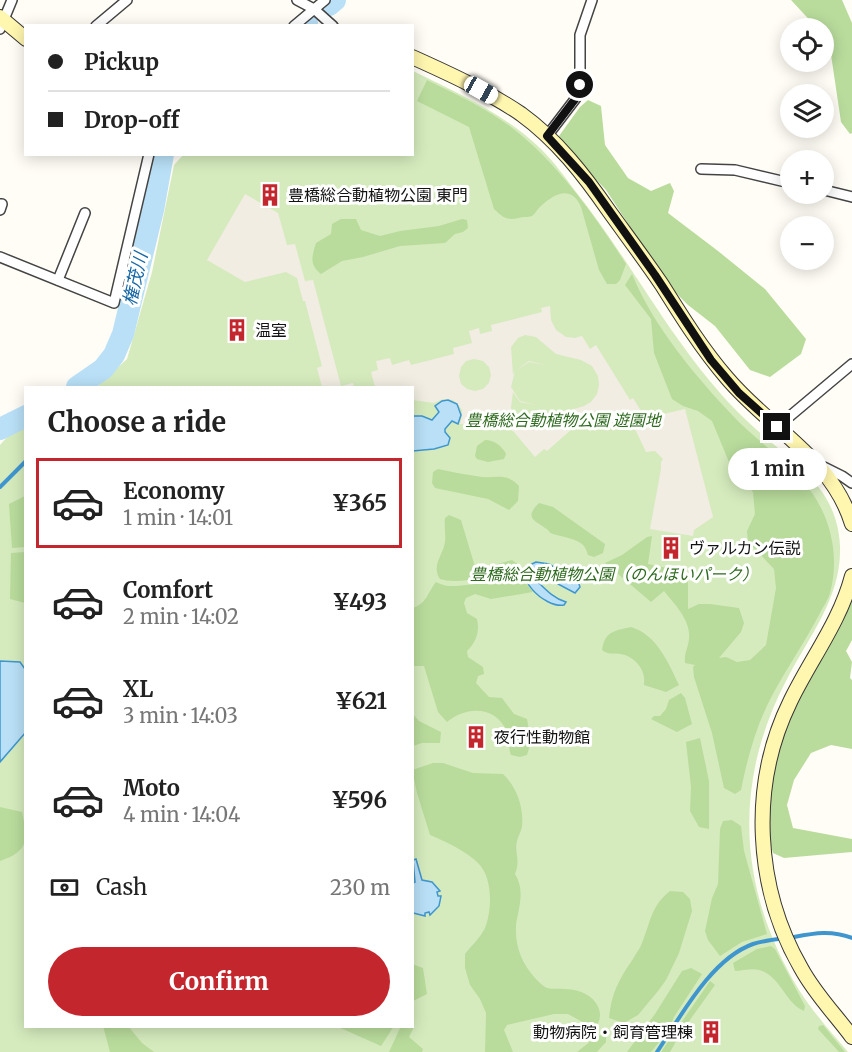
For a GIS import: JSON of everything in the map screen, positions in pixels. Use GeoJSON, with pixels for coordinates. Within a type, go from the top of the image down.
{"type":"FeatureCollection","features":[{"type":"Feature","properties":{"kind":"street"},"geometry":{"type":"LineString","coordinates":[[12,0],[1,22],[24,38]]}},
{"type":"Feature","properties":{"kind":"street"},"geometry":{"type":"LineString","coordinates":[[98,24],[127,0]]}},
{"type":"Feature","properties":{"kind":"street"},"geometry":{"type":"LineString","coordinates":[[297,0],[314,9],[331,24]]}},
{"type":"Feature","properties":{"kind":"street"},"geometry":{"type":"LineString","coordinates":[[296,24],[325,0]]}},
{"type":"Feature","properties":{"kind":"street"},"geometry":{"type":"LineString","coordinates":[[547,136],[576,98],[580,85],[580,35],[592,0]]}},
{"type":"Feature","properties":{"kind":"street"},"geometry":{"type":"LineString","coordinates":[[414,58],[497,99],[522,115],[547,136],[589,182],[655,275],[711,360],[739,393],[818,464],[838,490],[852,524]]}},
{"type":"Feature","properties":{"kind":"street"},"geometry":{"type":"LineString","coordinates":[[0,257],[114,303],[149,156]]}},
{"type":"Feature","properties":{"kind":"street"},"geometry":{"type":"LineString","coordinates":[[701,170],[735,170],[780,181]]}},
{"type":"Feature","properties":{"kind":"street"},"geometry":{"type":"LineString","coordinates":[[834,192],[852,197]]}},
{"type":"Feature","properties":{"kind":"street"},"geometry":{"type":"LineString","coordinates":[[0,204],[2,204],[0,210]]}},
{"type":"Feature","properties":{"kind":"street"},"geometry":{"type":"LineString","coordinates":[[58,280],[85,213]]}},
{"type":"Feature","properties":{"kind":"street"},"geometry":{"type":"LineString","coordinates":[[777,427],[852,364]]}},
{"type":"Feature","properties":{"kind":"street"},"geometry":{"type":"LineString","coordinates":[[818,464],[852,483]]}},
{"type":"Feature","properties":{"kind":"street"},"geometry":{"type":"LineString","coordinates":[[852,576],[843,604],[781,722],[769,761],[763,802],[763,822],[768,882],[785,937],[811,985],[852,1037]]}},
{"type":"Feature","properties":{"kind":"green space"},"geometry":{"type":"Polygon","coordinates":[[[791,0],[842,0],[852,23],[852,133],[850,134],[841,122],[834,72],[834,18],[808,18],[791,0]]]}},
{"type":"Feature","properties":{"kind":"green space","name":"豊橋総合動植物公園（のんほいパーク）"},"geometry":{"type":"Polygon","coordinates":[[[414,71],[464,96],[513,126],[546,155],[564,175],[597,220],[677,338],[721,394],[761,434],[793,460],[819,488],[830,505],[837,524],[840,546],[836,582],[822,616],[787,679],[769,718],[757,757],[751,797],[750,836],[754,875],[764,914],[779,952],[804,998],[848,1052],[0,1052],[0,445],[8,436],[24,428],[24,1028],[414,1028],[414,386],[98,386],[127,359],[152,272],[174,165],[182,156],[414,156],[414,71]]]}},
{"type":"Feature","properties":{"kind":"green space"},"geometry":{"type":"Polygon","coordinates":[[[427,80],[501,120],[544,156],[588,209],[626,264],[616,284],[607,284],[599,270],[581,207],[573,196],[563,193],[552,197],[530,217],[507,218],[494,209],[469,127],[417,101],[427,80]]]}},
{"type":"Feature","properties":{"kind":"green space"},"geometry":{"type":"Polygon","coordinates":[[[588,100],[601,106],[605,145],[628,178],[651,191],[670,183],[674,191],[668,213],[765,289],[806,339],[801,354],[770,377],[750,370],[715,326],[688,305],[668,285],[606,190],[564,146],[559,136],[580,107],[588,100]]]}},
{"type":"Feature","properties":{"kind":"green space"},"geometry":{"type":"Polygon","coordinates":[[[341,219],[356,219],[361,230],[380,236],[439,226],[462,219],[467,220],[468,228],[455,234],[445,243],[400,246],[342,261],[321,274],[313,264],[316,243],[331,234],[332,224],[341,219]]]}},
{"type":"Feature","properties":{"kind":"green space"},"geometry":{"type":"Polygon","coordinates":[[[632,274],[663,332],[705,385],[734,417],[785,463],[811,491],[825,518],[833,547],[833,578],[829,596],[768,704],[754,739],[741,790],[735,794],[724,788],[712,733],[694,677],[693,667],[695,665],[685,663],[689,632],[685,619],[664,591],[651,602],[605,563],[652,536],[648,564],[677,570],[688,581],[688,609],[699,604],[739,608],[744,623],[741,632],[719,658],[726,657],[737,662],[750,660],[766,645],[776,588],[774,569],[748,542],[747,531],[755,514],[753,492],[729,462],[712,421],[698,411],[672,399],[654,353],[651,319],[625,285],[632,274]]]}},
{"type":"Feature","properties":{"kind":"green space"},"geometry":{"type":"Polygon","coordinates":[[[485,440],[495,442],[500,446],[506,454],[504,459],[488,462],[477,459],[475,456],[477,446],[485,440]]]}},
{"type":"Feature","properties":{"kind":"green space"},"geometry":{"type":"Polygon","coordinates":[[[438,469],[482,477],[511,479],[519,486],[518,501],[509,510],[488,499],[435,488],[432,483],[433,472],[438,469]]]}},
{"type":"Feature","properties":{"kind":"green space"},"geometry":{"type":"Polygon","coordinates":[[[24,496],[24,547],[12,548],[9,504],[24,496]]]}},
{"type":"Feature","properties":{"kind":"green space"},"geometry":{"type":"Polygon","coordinates":[[[539,503],[553,507],[605,544],[603,553],[594,557],[588,555],[581,543],[551,533],[534,521],[531,515],[539,503]]]}},
{"type":"Feature","properties":{"kind":"green space"},"geometry":{"type":"Polygon","coordinates":[[[449,515],[461,520],[476,570],[512,560],[519,565],[503,573],[481,578],[458,581],[440,579],[437,565],[445,542],[445,518],[449,515]]]}},
{"type":"Feature","properties":{"kind":"green space"},"geometry":{"type":"Polygon","coordinates":[[[24,552],[24,603],[10,599],[11,553],[24,552]]]}},
{"type":"Feature","properties":{"kind":"green space"},"geometry":{"type":"Polygon","coordinates":[[[525,567],[523,580],[533,592],[491,599],[475,594],[466,598],[464,603],[467,613],[477,619],[478,624],[473,644],[467,651],[468,657],[483,667],[484,674],[478,676],[476,683],[489,697],[502,698],[514,714],[527,719],[531,742],[527,755],[520,757],[511,755],[507,732],[496,717],[488,713],[471,711],[447,722],[438,712],[424,666],[414,666],[414,607],[424,601],[436,582],[450,586],[468,585],[525,567]]]}},
{"type":"Feature","properties":{"kind":"green space"},"geometry":{"type":"Polygon","coordinates":[[[852,594],[852,640],[846,651],[852,662],[850,678],[852,680],[852,749],[831,745],[811,753],[794,780],[787,805],[793,828],[852,839],[852,852],[784,858],[773,853],[767,822],[769,789],[777,754],[804,686],[852,594]]]}},
{"type":"Feature","properties":{"kind":"green space"},"geometry":{"type":"Polygon","coordinates":[[[631,627],[648,636],[661,650],[679,685],[666,692],[644,685],[642,671],[634,660],[625,655],[607,653],[602,650],[608,635],[631,627]]]}},
{"type":"Feature","properties":{"kind":"green space"},"geometry":{"type":"Polygon","coordinates":[[[681,693],[685,698],[692,724],[677,732],[651,719],[654,716],[660,716],[669,700],[681,693]]]}},
{"type":"Feature","properties":{"kind":"green space"},"geometry":{"type":"Polygon","coordinates":[[[414,715],[419,721],[441,732],[440,743],[422,743],[414,746],[414,715]]]}},
{"type":"Feature","properties":{"kind":"green space"},"geometry":{"type":"Polygon","coordinates":[[[700,738],[709,781],[709,829],[699,827],[690,811],[691,787],[686,742],[700,738]]]}},
{"type":"Feature","properties":{"kind":"green space"},"geometry":{"type":"Polygon","coordinates":[[[433,763],[443,763],[473,773],[503,774],[508,779],[518,798],[522,813],[522,827],[516,845],[515,874],[521,894],[516,923],[518,948],[529,971],[545,987],[578,991],[593,1000],[600,1013],[595,1029],[568,1014],[554,1014],[507,1025],[504,1030],[513,1052],[485,1052],[486,1013],[470,985],[465,968],[465,954],[485,928],[490,904],[487,878],[484,870],[469,855],[430,835],[417,793],[414,769],[433,763]]]}},
{"type":"Feature","properties":{"kind":"green space"},"geometry":{"type":"Polygon","coordinates":[[[0,807],[22,812],[24,843],[17,853],[0,861],[0,807]]]}},
{"type":"Feature","properties":{"kind":"green space"},"geometry":{"type":"Polygon","coordinates":[[[732,820],[741,826],[744,851],[767,934],[742,942],[720,956],[708,940],[705,931],[712,898],[718,884],[720,829],[723,821],[732,820]]]}},
{"type":"Feature","properties":{"kind":"green space"},"geometry":{"type":"Polygon","coordinates":[[[670,891],[683,892],[690,899],[692,911],[679,953],[666,980],[638,1015],[624,1023],[609,1018],[614,994],[620,980],[640,947],[655,908],[670,891]]]}},
{"type":"Feature","properties":{"kind":"green space"},"geometry":{"type":"Polygon","coordinates":[[[771,946],[775,949],[805,1006],[804,1011],[792,1002],[778,983],[766,973],[756,969],[735,971],[733,963],[757,949],[771,946]]]}},
{"type":"Feature","properties":{"kind":"green space"},"geometry":{"type":"Polygon","coordinates":[[[414,965],[423,968],[427,994],[414,1000],[414,965]]]}},
{"type":"Feature","properties":{"kind":"green space"},"geometry":{"type":"Polygon","coordinates":[[[691,968],[702,974],[674,1017],[668,1031],[651,1052],[627,1052],[655,1014],[682,971],[691,968]]]}},
{"type":"Feature","properties":{"kind":"green space"},"geometry":{"type":"Polygon","coordinates":[[[710,981],[715,985],[670,1052],[661,1052],[710,981]]]}},
{"type":"Feature","properties":{"kind":"green space"},"geometry":{"type":"Polygon","coordinates":[[[823,1025],[845,1052],[839,1052],[818,1029],[823,1025]]]}},
{"type":"Feature","properties":{"kind":"green space"},"geometry":{"type":"Polygon","coordinates":[[[104,1028],[130,1028],[142,1043],[154,1052],[110,1052],[104,1028]]]}},
{"type":"Feature","properties":{"kind":"green space"},"geometry":{"type":"Polygon","coordinates":[[[340,1028],[393,1028],[381,1046],[340,1028]]]}},
{"type":"Feature","properties":{"kind":"green space"},"geometry":{"type":"Polygon","coordinates":[[[400,1028],[414,1028],[409,1037],[423,1049],[422,1052],[389,1052],[400,1028]]]}},
{"type":"Feature","properties":{"kind":"green space"},"geometry":{"type":"Polygon","coordinates":[[[597,1036],[606,1036],[606,1042],[597,1052],[577,1052],[597,1036]]]}},
{"type":"Feature","properties":{"kind":"shaded area"},"geometry":{"type":"Polygon","coordinates":[[[245,194],[278,213],[287,245],[295,244],[305,281],[313,280],[341,386],[322,386],[317,368],[322,366],[297,278],[286,272],[245,282],[207,260],[245,194]]]}},
{"type":"Feature","properties":{"kind":"shaded area"},"geometry":{"type":"Polygon","coordinates":[[[550,306],[551,320],[556,330],[566,337],[582,336],[590,349],[596,345],[630,400],[633,398],[641,411],[644,410],[655,416],[685,409],[713,517],[694,530],[693,536],[650,529],[663,459],[655,451],[646,452],[636,431],[626,422],[609,419],[584,423],[573,428],[547,451],[544,449],[535,457],[514,432],[502,424],[491,421],[491,416],[473,416],[473,424],[460,424],[462,410],[453,400],[443,399],[434,403],[414,400],[414,386],[375,386],[371,372],[378,370],[376,361],[390,358],[392,365],[409,360],[411,365],[454,354],[453,348],[472,343],[469,331],[479,328],[480,334],[492,331],[491,325],[542,312],[541,308],[550,306]],[[525,335],[518,338],[511,347],[513,375],[515,371],[511,387],[520,401],[536,405],[520,402],[513,392],[511,408],[518,420],[530,426],[541,425],[561,413],[584,406],[591,402],[597,394],[598,376],[592,366],[581,360],[556,354],[536,337],[525,335]],[[474,359],[466,361],[461,367],[459,376],[461,384],[467,389],[475,391],[483,389],[489,383],[491,375],[489,367],[483,361],[474,359]]]}},
{"type":"Feature","properties":{"kind":"water"},"geometry":{"type":"Polygon","coordinates":[[[448,400],[457,404],[461,415],[458,424],[452,421],[445,429],[450,438],[448,445],[414,451],[414,416],[432,420],[439,412],[435,406],[448,400]]]}},
{"type":"Feature","properties":{"kind":"water"},"geometry":{"type":"Polygon","coordinates":[[[536,562],[549,564],[578,581],[580,587],[575,593],[545,577],[539,580],[539,583],[551,594],[566,602],[564,605],[548,602],[532,589],[525,574],[528,567],[536,562]]]}},
{"type":"Feature","properties":{"kind":"water"},"geometry":{"type":"Polygon","coordinates":[[[0,661],[20,662],[24,668],[24,734],[0,762],[0,661]]]}},
{"type":"Feature","properties":{"kind":"water"},"geometry":{"type":"Polygon","coordinates":[[[416,859],[422,880],[432,882],[440,891],[437,892],[438,896],[441,896],[439,906],[430,915],[429,912],[425,913],[425,916],[414,913],[414,860],[416,859]]]}},
{"type":"Feature","properties":{"kind":"waterway","name":"権茂川"},"geometry":{"type":"LineString","coordinates":[[329,5],[335,0]]}},
{"type":"Feature","properties":{"kind":"waterway","name":"権茂川"},"geometry":{"type":"LineString","coordinates":[[78,386],[103,369],[114,355],[123,334],[153,210],[163,156]]}},
{"type":"Feature","properties":{"kind":"waterway","name":"権茂川"},"geometry":{"type":"LineString","coordinates":[[0,429],[24,417]]}},
{"type":"Feature","properties":{"kind":"waterway"},"geometry":{"type":"LineString","coordinates":[[0,487],[24,463]]}},
{"type":"Feature","properties":{"kind":"waterway"},"geometry":{"type":"LineString","coordinates":[[657,1052],[710,975],[738,951],[753,944],[816,933],[830,933],[852,938]]}},
{"type":"Feature","properties":{"kind":"place","name":"豊橋総合動植物公園 東門"},"geometry":{"type":"Point","coordinates":[270,195]}},
{"type":"Feature","properties":{"kind":"place","name":"温室"},"geometry":{"type":"Point","coordinates":[237,330]}},
{"type":"Feature","properties":{"kind":"place","name":"ヴァルカン伝説"},"geometry":{"type":"Point","coordinates":[671,548]}},
{"type":"Feature","properties":{"kind":"place","name":"夜行性動物館"},"geometry":{"type":"Point","coordinates":[476,737]}},
{"type":"Feature","properties":{"kind":"place","name":"動物病院・飼育管理棟"},"geometry":{"type":"Point","coordinates":[711,1032]}},
{"type":"Feature","properties":{"kind":"route"},"geometry":{"type":"LineString","coordinates":[[580,85],[576,98],[547,136],[589,182],[655,275],[711,360],[739,393],[777,427]]}},
{"type":"Feature","properties":{"kind":"park label","name":"豊橋総合動植物公園 遊園地"},"geometry":{"type":"Point","coordinates":[563,420]}}]}
